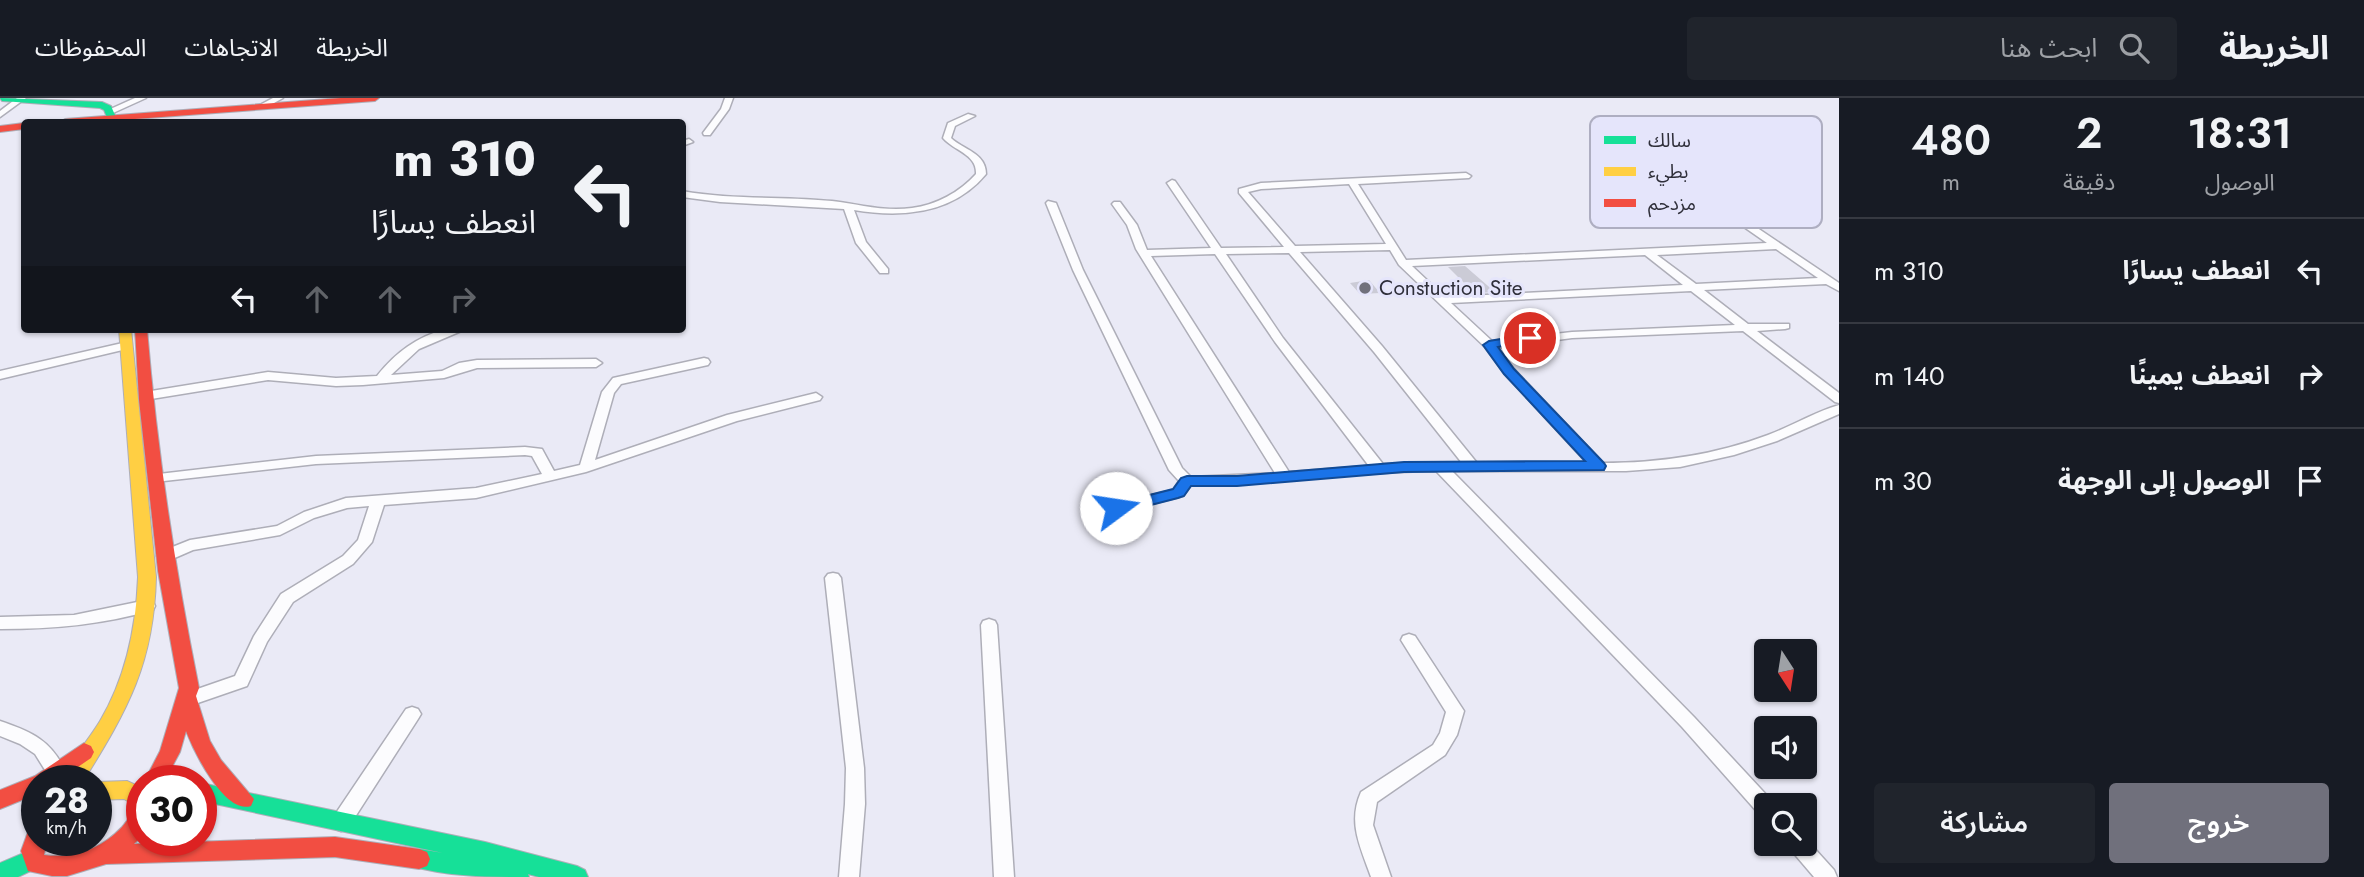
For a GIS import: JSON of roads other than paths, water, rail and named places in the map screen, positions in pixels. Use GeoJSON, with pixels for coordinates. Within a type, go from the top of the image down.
{"type":"FeatureCollection","features":[{"type":"Feature","properties":{"kind":"main road"},"geometry":{"type":"LineString","coordinates":[[14,98],[68,102],[96,110],[107,119],[375,98]]}},
{"type":"Feature","properties":{"kind":"main road"},"geometry":{"type":"LineString","coordinates":[[139,119],[155,114]]}},
{"type":"Feature","properties":{"kind":"main road"},"geometry":{"type":"LineString","coordinates":[[0,129],[21,126]]}},
{"type":"Feature","properties":{"kind":"main road"},"geometry":{"type":"LineString","coordinates":[[141,333],[145,396],[166,564],[191,718],[202,748],[219,775],[243,799]]}},
{"type":"Feature","properties":{"kind":"main road"},"geometry":{"type":"LineString","coordinates":[[71,765],[106,731],[134,673],[147,606],[147,577],[126,337]]}},
{"type":"Feature","properties":{"kind":"main road"},"geometry":{"type":"LineString","coordinates":[[147,577],[166,564]]}},
{"type":"Feature","properties":{"kind":"main road"},"geometry":{"type":"LineString","coordinates":[[163,765],[170,752],[189,693]]}},
{"type":"Feature","properties":{"kind":"main road"},"geometry":{"type":"LineString","coordinates":[[0,802],[21,792]]}},
{"type":"Feature","properties":{"kind":"main road"},"geometry":{"type":"LineString","coordinates":[[217,795],[485,852],[576,877]]}},
{"type":"Feature","properties":{"kind":"main road"},"geometry":{"type":"LineString","coordinates":[[0,802],[21,799]]}},
{"type":"Feature","properties":{"kind":"main road"},"geometry":{"type":"LineString","coordinates":[[96,865],[126,841]]}},
{"type":"Feature","properties":{"kind":"main road"},"geometry":{"type":"LineString","coordinates":[[33,856],[34,861],[49,872],[59,872],[96,865],[281,847],[335,847],[388,853],[518,877]]}},
{"type":"Feature","properties":{"kind":"main road"},"geometry":{"type":"LineString","coordinates":[[0,874],[34,861]]}},
{"type":"Feature","properties":{"kind":"street"},"geometry":{"type":"LineString","coordinates":[[0,115],[14,98]]}},
{"type":"Feature","properties":{"kind":"street"},"geometry":{"type":"LineString","coordinates":[[107,119],[142,98]]}},
{"type":"Feature","properties":{"kind":"street"},"geometry":{"type":"LineString","coordinates":[[262,106],[279,98]]}},
{"type":"Feature","properties":{"kind":"street"},"geometry":{"type":"LineString","coordinates":[[707,134],[725,109],[729,98]]}},
{"type":"Feature","properties":{"kind":"street"},"geometry":{"type":"LineString","coordinates":[[686,194],[738,201],[911,211],[943,201],[975,181],[981,174],[981,163],[975,156],[953,146],[946,134],[951,125],[971,116]]}},
{"type":"Feature","properties":{"kind":"street"},"geometry":{"type":"LineString","coordinates":[[1466,176],[1261,186],[1242,191],[1395,369],[1472,466]]}},
{"type":"Feature","properties":{"kind":"street"},"geometry":{"type":"LineString","coordinates":[[1172,183],[1279,340],[1379,469]]}},
{"type":"Feature","properties":{"kind":"street"},"geometry":{"type":"LineString","coordinates":[[1353,183],[1404,263],[1489,345],[1509,372],[1598,466]]}},
{"type":"Feature","properties":{"kind":"street"},"geometry":{"type":"LineString","coordinates":[[1051,203],[1077,270],[1176,470],[1187,481],[1237,481],[1439,466],[1649,466],[1697,460],[1772,438],[1839,409]]}},
{"type":"Feature","properties":{"kind":"street"},"geometry":{"type":"LineString","coordinates":[[1117,204],[1132,225],[1144,253],[1284,476]]}},
{"type":"Feature","properties":{"kind":"street"},"geometry":{"type":"LineString","coordinates":[[848,206],[861,243],[884,271]]}},
{"type":"Feature","properties":{"kind":"street"},"geometry":{"type":"LineString","coordinates":[[1750,228],[1839,288]]}},
{"type":"Feature","properties":{"kind":"street"},"geometry":{"type":"LineString","coordinates":[[1404,263],[1776,246]]}},
{"type":"Feature","properties":{"kind":"street"},"geometry":{"type":"LineString","coordinates":[[1144,253],[1393,247]]}},
{"type":"Feature","properties":{"kind":"street"},"geometry":{"type":"LineString","coordinates":[[1647,252],[1839,399]]}},
{"type":"Feature","properties":{"kind":"street"},"geometry":{"type":"LineString","coordinates":[[1443,300],[1826,281]]}},
{"type":"Feature","properties":{"kind":"street"},"geometry":{"type":"LineString","coordinates":[[1489,345],[1572,335],[1785,326]]}},
{"type":"Feature","properties":{"kind":"street"},"geometry":{"type":"LineString","coordinates":[[381,379],[409,349],[450,333]]}},
{"type":"Feature","properties":{"kind":"street"},"geometry":{"type":"LineString","coordinates":[[0,375],[126,337]]}},
{"type":"Feature","properties":{"kind":"street"},"geometry":{"type":"LineString","coordinates":[[586,468],[608,392],[617,381],[704,362]]}},
{"type":"Feature","properties":{"kind":"street"},"geometry":{"type":"LineString","coordinates":[[145,396],[268,376],[336,382],[444,374],[463,366],[596,363]]}},
{"type":"Feature","properties":{"kind":"street"},"geometry":{"type":"LineString","coordinates":[[166,564],[190,545],[280,530],[309,515],[346,503],[476,493],[586,468],[732,418],[816,397]]}},
{"type":"Feature","properties":{"kind":"street"},"geometry":{"type":"LineString","coordinates":[[155,478],[316,460],[525,451],[537,452],[550,475]]}},
{"type":"Feature","properties":{"kind":"street"},"geometry":{"type":"LineString","coordinates":[[1439,466],[1688,722],[1754,795]]}},
{"type":"Feature","properties":{"kind":"street"},"geometry":{"type":"LineString","coordinates":[[1116,508],[1178,493],[1187,481]]}},
{"type":"Feature","properties":{"kind":"street"},"geometry":{"type":"LineString","coordinates":[[189,693],[241,681],[261,640],[287,598],[348,560],[365,542],[378,500]]}},
{"type":"Feature","properties":{"kind":"street"},"geometry":{"type":"LineString","coordinates":[[833,578],[855,768],[849,877]]}},
{"type":"Feature","properties":{"kind":"street"},"geometry":{"type":"LineString","coordinates":[[0,623],[55,624],[105,618],[147,606]]}},
{"type":"Feature","properties":{"kind":"street"},"geometry":{"type":"LineString","coordinates":[[989,625],[1004,877]]}},
{"type":"Feature","properties":{"kind":"street"},"geometry":{"type":"LineString","coordinates":[[1381,877],[1363,825],[1368,798],[1439,750],[1448,735],[1455,711],[1409,640]]}},
{"type":"Feature","properties":{"kind":"street"},"geometry":{"type":"LineString","coordinates":[[341,822],[412,714]]}},
{"type":"Feature","properties":{"kind":"street"},"geometry":{"type":"LineString","coordinates":[[0,728],[39,744],[52,758],[54,765]]}},
{"type":"Feature","properties":{"kind":"street"},"geometry":{"type":"LineString","coordinates":[[1809,856],[1828,877]]}},
{"type":"Feature","properties":{"kind":"street"},"geometry":{"type":"LineString","coordinates":[[15,877],[34,861]]}},
{"type":"Feature","properties":{"kind":"place","name":"Constuction Site"},"geometry":{"type":"Point","coordinates":[1365,288]}}]}
